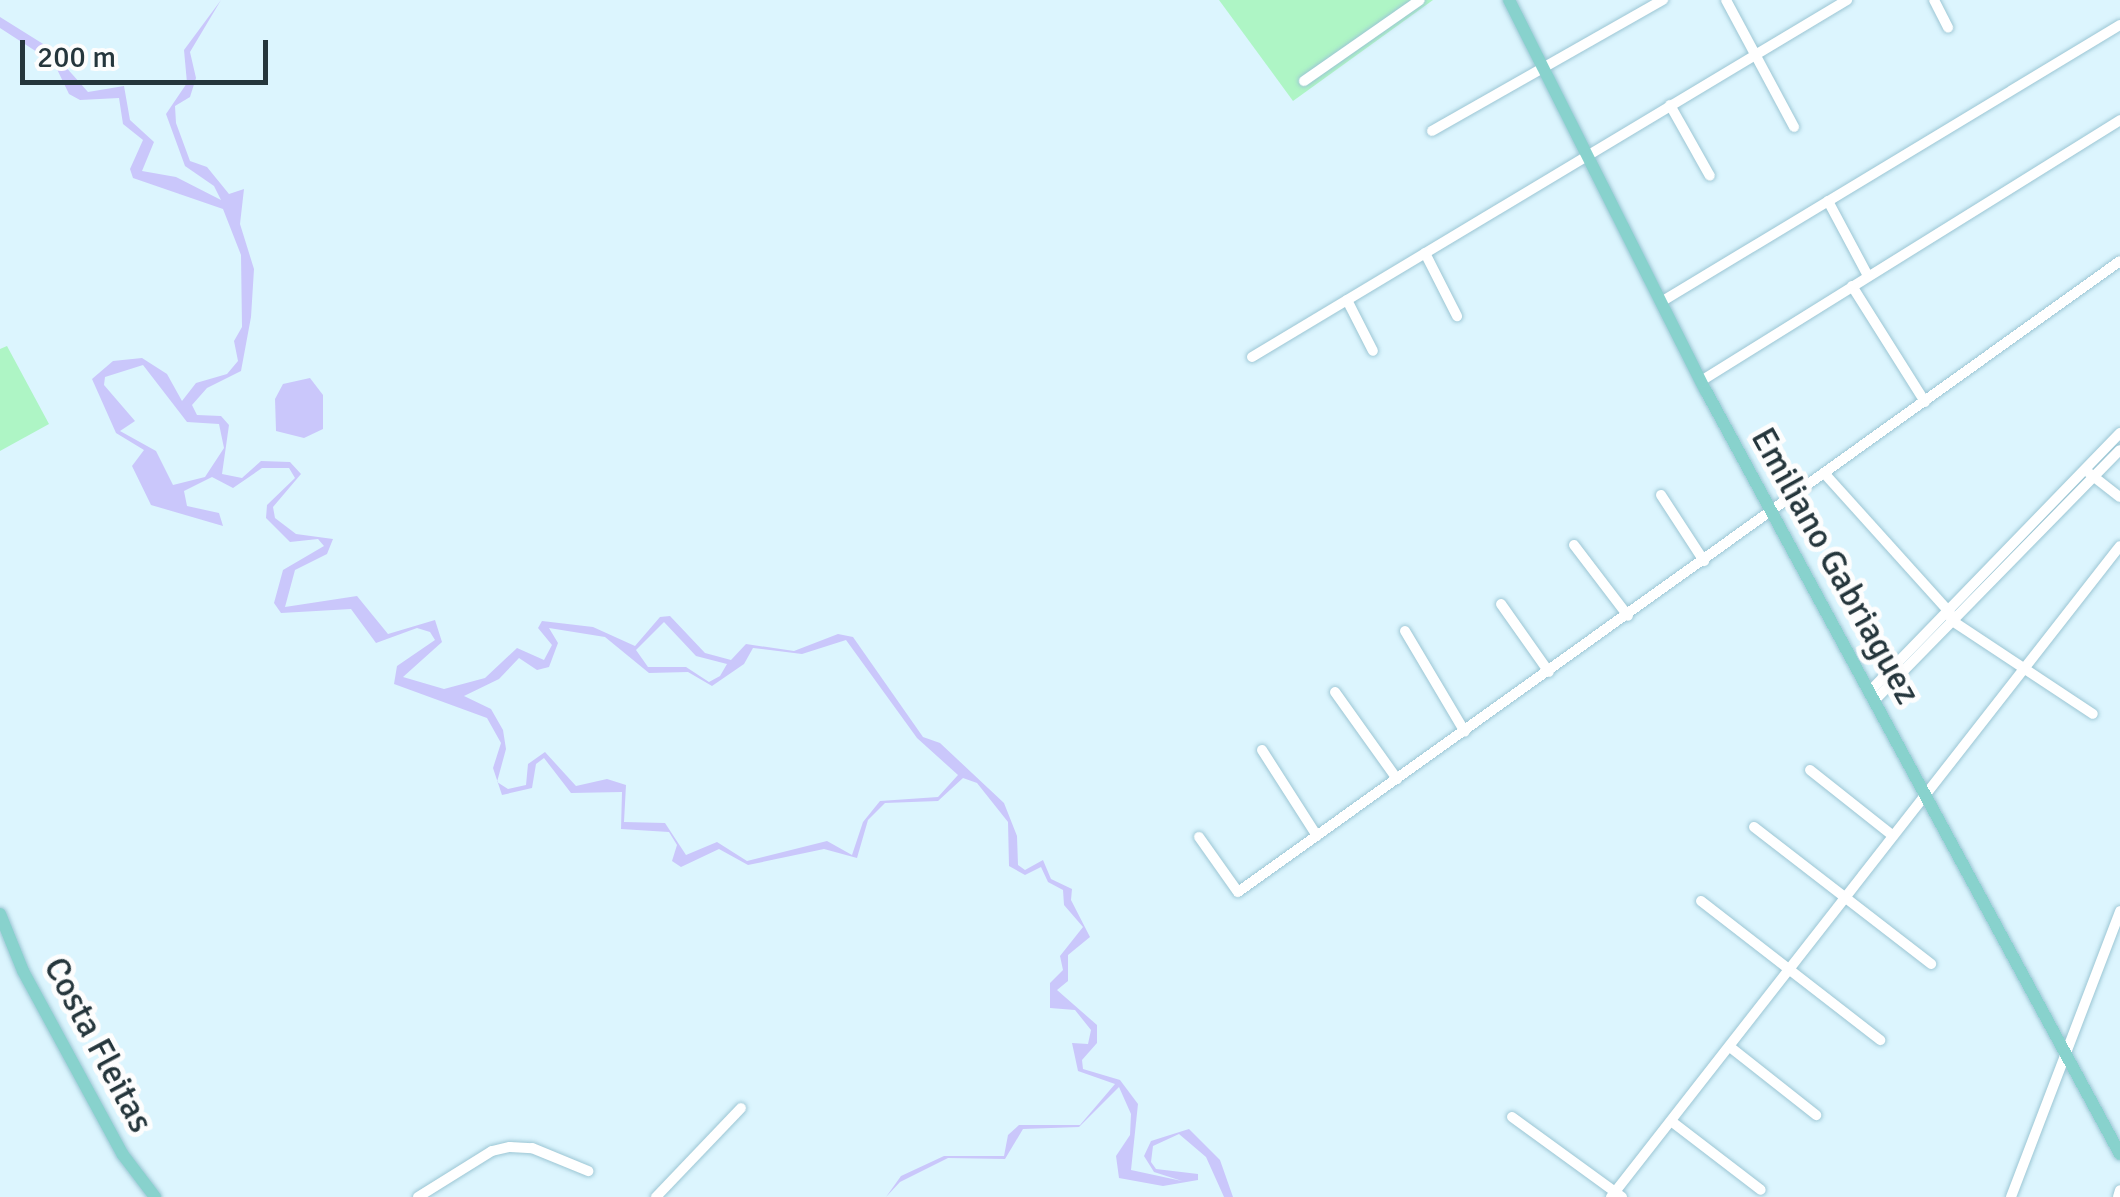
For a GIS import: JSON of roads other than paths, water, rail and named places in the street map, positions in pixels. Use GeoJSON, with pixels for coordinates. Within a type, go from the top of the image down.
{"type":"FeatureCollection","features":[{"type":"Feature","properties":{"kind":"main road","name":"Emiliano Gabriaguez"},"geometry":{"type":"LineString","coordinates":[[1510,0],[1701,381],[2120,1154]]}},
{"type":"Feature","properties":{"kind":"main road","name":"Costa Fleitas"},"geometry":{"type":"LineString","coordinates":[[0,914],[41,1004],[151,1196]]}},
{"type":"Feature","properties":{"kind":"street"},"geometry":{"type":"LineString","coordinates":[[1304,81],[1420,0]]}},
{"type":"Feature","properties":{"kind":"street"},"geometry":{"type":"LineString","coordinates":[[1432,131],[1663,0]]}},
{"type":"Feature","properties":{"kind":"street"},"geometry":{"type":"LineString","coordinates":[[1726,0],[1794,127]]}},
{"type":"Feature","properties":{"kind":"street"},"geometry":{"type":"LineString","coordinates":[[1252,358],[1848,0]]}},
{"type":"Feature","properties":{"kind":"street"},"geometry":{"type":"LineString","coordinates":[[1934,0],[1948,28]]}},
{"type":"Feature","properties":{"kind":"street"},"geometry":{"type":"LineString","coordinates":[[1661,302],[2120,25]]}},
{"type":"Feature","properties":{"kind":"street"},"geometry":{"type":"LineString","coordinates":[[1670,106],[1710,176]]}},
{"type":"Feature","properties":{"kind":"street"},"geometry":{"type":"LineString","coordinates":[[1701,381],[2120,120]]}},
{"type":"Feature","properties":{"kind":"street"},"geometry":{"type":"LineString","coordinates":[[1828,201],[1868,276]]}},
{"type":"Feature","properties":{"kind":"street"},"geometry":{"type":"LineString","coordinates":[[1425,253],[1458,316]]}},
{"type":"Feature","properties":{"kind":"street"},"geometry":{"type":"LineString","coordinates":[[1199,836],[1238,892],[2120,262]]}},
{"type":"Feature","properties":{"kind":"street"},"geometry":{"type":"LineString","coordinates":[[1852,286],[1925,402]]}},
{"type":"Feature","properties":{"kind":"street"},"geometry":{"type":"LineString","coordinates":[[1347,300],[1373,351]]}},
{"type":"Feature","properties":{"kind":"street"},"geometry":{"type":"LineString","coordinates":[[2090,474],[2120,433]]}},
{"type":"Feature","properties":{"kind":"street"},"geometry":{"type":"LineString","coordinates":[[1872,696],[2090,474],[2120,450]]}},
{"type":"Feature","properties":{"kind":"street"},"geometry":{"type":"LineString","coordinates":[[1825,474],[1951,617],[2093,714]]}},
{"type":"Feature","properties":{"kind":"street"},"geometry":{"type":"LineString","coordinates":[[2090,474],[2120,497]]}},
{"type":"Feature","properties":{"kind":"street"},"geometry":{"type":"LineString","coordinates":[[1661,495],[1704,562]]}},
{"type":"Feature","properties":{"kind":"street"},"geometry":{"type":"LineString","coordinates":[[1574,545],[1628,616]]}},
{"type":"Feature","properties":{"kind":"street"},"geometry":{"type":"LineString","coordinates":[[1512,1117],[1617,1195],[1892,835],[2120,546]]}},
{"type":"Feature","properties":{"kind":"street"},"geometry":{"type":"LineString","coordinates":[[1502,604],[1549,672]]}},
{"type":"Feature","properties":{"kind":"street"},"geometry":{"type":"LineString","coordinates":[[1405,631],[1465,732]]}},
{"type":"Feature","properties":{"kind":"street"},"geometry":{"type":"LineString","coordinates":[[1335,692],[1398,779]]}},
{"type":"Feature","properties":{"kind":"street"},"geometry":{"type":"LineString","coordinates":[[1262,750],[1317,836]]}},
{"type":"Feature","properties":{"kind":"street"},"geometry":{"type":"LineString","coordinates":[[1810,770],[1892,835]]}},
{"type":"Feature","properties":{"kind":"street"},"geometry":{"type":"LineString","coordinates":[[1754,827],[1931,964]]}},
{"type":"Feature","properties":{"kind":"street"},"geometry":{"type":"LineString","coordinates":[[1701,902],[1880,1040]]}},
{"type":"Feature","properties":{"kind":"street"},"geometry":{"type":"LineString","coordinates":[[2011,1197],[2065,1054],[2115,938],[2120,911]]}},
{"type":"Feature","properties":{"kind":"street"},"geometry":{"type":"LineString","coordinates":[[1730,1047],[1816,1116]]}},
{"type":"Feature","properties":{"kind":"street"},"geometry":{"type":"LineString","coordinates":[[656,1197],[741,1108]]}},
{"type":"Feature","properties":{"kind":"street"},"geometry":{"type":"LineString","coordinates":[[1672,1121],[1761,1190]]}},
{"type":"Feature","properties":{"kind":"street"},"geometry":{"type":"LineString","coordinates":[[418,1197],[492,1151],[510,1147],[532,1148],[588,1171]]}},
{"type":"Feature","properties":{"kind":"water"},"geometry":{"type":"Polygon","coordinates":[[[221,0],[190,52],[196,78],[190,97],[175,106],[176,123],[190,161],[207,167],[229,194],[244,189],[240,224],[254,269],[251,317],[241,371],[207,388],[192,405],[197,415],[221,416],[229,425],[222,474],[242,478],[261,461],[290,462],[301,474],[273,507],[275,518],[296,534],[333,539],[327,554],[295,570],[285,607],[357,596],[388,634],[435,620],[442,642],[403,677],[444,689],[485,678],[517,648],[544,660],[552,645],[538,628],[542,621],[593,627],[635,646],[660,617],[670,616],[705,653],[731,660],[746,644],[794,651],[838,634],[853,637],[923,737],[940,743],[1004,803],[1017,836],[1018,865],[1025,870],[1043,860],[1051,879],[1072,889],[1071,900],[1090,937],[1068,955],[1068,981],[1057,990],[1097,1025],[1097,1043],[1082,1060],[1083,1069],[1120,1080],[1138,1104],[1131,1170],[1182,1181],[1154,1172],[1144,1156],[1151,1141],[1189,1129],[1220,1160],[1233,1197],[1224,1197],[1206,1157],[1179,1134],[1153,1146],[1151,1162],[1156,1169],[1198,1174],[1198,1180],[1163,1186],[1119,1178],[1116,1156],[1130,1135],[1131,1114],[1119,1087],[1079,1127],[1023,1129],[1005,1159],[948,1158],[900,1182],[886,1197],[901,1176],[944,1156],[1004,1156],[1008,1135],[1019,1125],[1080,1125],[1115,1084],[1078,1071],[1072,1043],[1088,1044],[1091,1030],[1075,1010],[1050,1008],[1050,983],[1063,970],[1060,956],[1083,927],[1064,905],[1063,890],[1048,882],[1041,867],[1025,875],[1009,866],[1008,822],[977,783],[963,778],[938,801],[885,803],[868,820],[857,858],[824,849],[748,865],[719,849],[681,867],[672,861],[677,845],[669,832],[621,829],[622,792],[571,793],[544,758],[536,764],[532,788],[502,795],[498,783],[508,789],[526,785],[528,764],[545,752],[576,786],[607,779],[626,785],[624,822],[665,823],[686,855],[717,842],[747,861],[827,841],[852,855],[863,822],[880,801],[938,797],[958,775],[917,738],[846,640],[802,654],[753,648],[744,664],[712,686],[688,672],[649,673],[605,637],[549,628],[558,643],[549,667],[537,670],[519,658],[499,679],[464,696],[491,709],[503,730],[506,749],[497,781],[493,768],[501,743],[487,718],[394,684],[397,666],[435,640],[430,632],[417,628],[376,643],[351,609],[281,613],[274,603],[283,570],[324,546],[318,539],[290,542],[266,518],[267,505],[295,478],[289,468],[262,468],[233,488],[212,477],[184,491],[187,506],[219,513],[223,526],[151,505],[132,466],[144,450],[116,433],[92,379],[113,361],[142,358],[167,374],[182,401],[196,383],[227,374],[238,361],[234,341],[242,327],[241,255],[223,209],[133,178],[130,169],[143,140],[123,124],[119,98],[80,100],[69,94],[54,63],[0,28],[0,17],[48,47],[88,92],[124,86],[130,120],[154,142],[142,171],[176,177],[221,200],[214,186],[185,166],[166,114],[187,83],[184,50],[221,0]],[[143,365],[105,377],[104,385],[135,421],[120,431],[156,451],[173,485],[205,477],[224,448],[219,424],[187,422],[143,365]],[[664,622],[636,650],[648,667],[686,667],[709,682],[720,676],[727,664],[696,656],[664,622]]]}},
{"type":"Feature","properties":{"kind":"water"},"geometry":{"type":"Polygon","coordinates":[[[310,378],[323,395],[323,429],[304,438],[276,431],[275,399],[283,384],[310,378]]]}}]}
